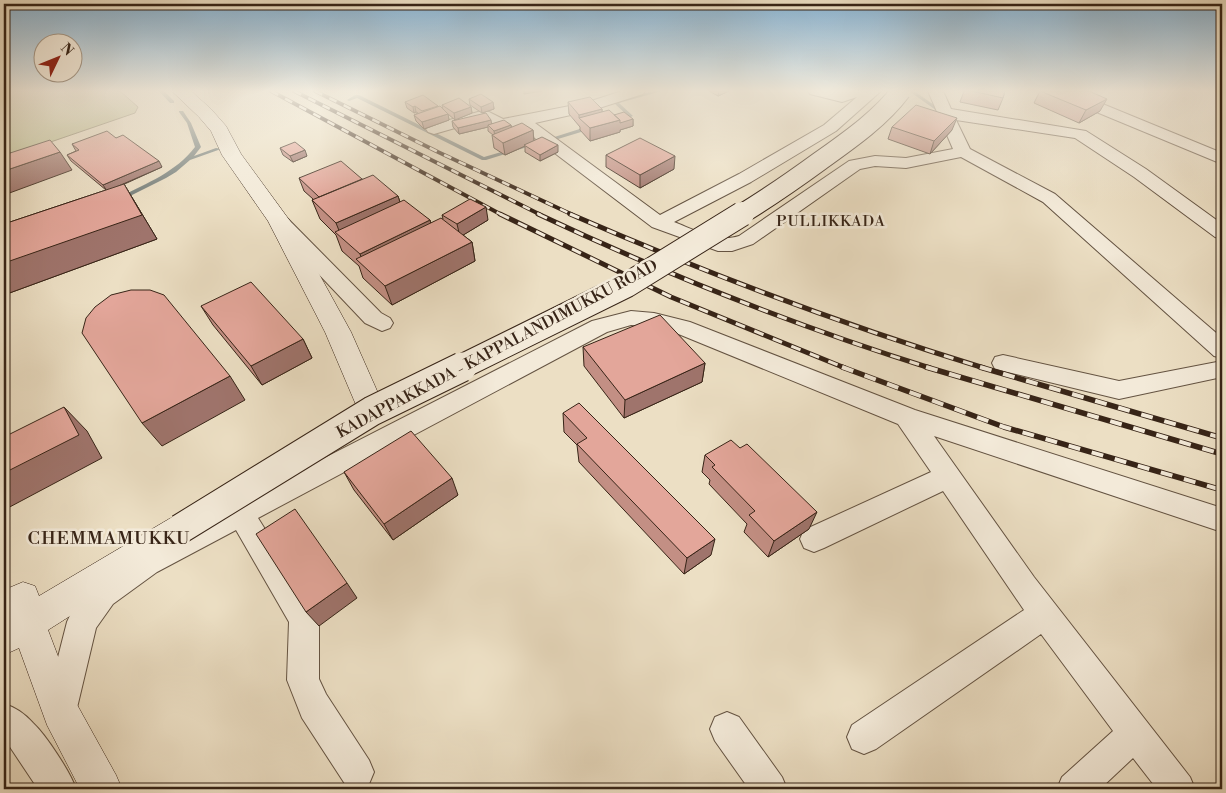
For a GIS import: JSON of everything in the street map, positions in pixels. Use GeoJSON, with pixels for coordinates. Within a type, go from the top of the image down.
{"type":"FeatureCollection","features":[{"type":"Feature","properties":{"kind":"main road"},"geometry":{"type":"LineString","coordinates":[[217,128],[232,155],[279,221],[306,269],[338,332],[372,411]]}},
{"type":"Feature","properties":{"kind":"main road","name":"KADAPPAKKADA - KAPPALANDIMUKKU ROAD"},"geometry":{"type":"LineString","coordinates":[[15,617],[180,529],[372,411],[627,285],[779,190],[845,143],[863,128]]}},
{"type":"Feature","properties":{"kind":"main road"},"geometry":{"type":"LineString","coordinates":[[15,617],[60,712],[102,789]]}},
{"type":"Feature","properties":{"kind":"street"},"geometry":{"type":"LineString","coordinates":[[531,128],[659,223],[718,245],[732,245],[746,240],[855,165],[875,161],[906,163],[964,152]]}},
{"type":"Feature","properties":{"kind":"street"},"geometry":{"type":"LineString","coordinates":[[659,223],[745,178],[830,128]]}},
{"type":"Feature","properties":{"kind":"street"},"geometry":{"type":"LineString","coordinates":[[952,128],[964,152],[1049,198],[1222,350]]}},
{"type":"Feature","properties":{"kind":"street"},"geometry":{"type":"LineString","coordinates":[[1041,128],[1080,134],[1140,173],[1222,233]]}},
{"type":"Feature","properties":{"kind":"street"},"geometry":{"type":"LineString","coordinates":[[1147,128],[1222,159]]}},
{"type":"Feature","properties":{"kind":"street"},"geometry":{"type":"LineString","coordinates":[[279,221],[373,318],[382,324]]}},
{"type":"Feature","properties":{"kind":"street"},"geometry":{"type":"LineString","coordinates":[[60,712],[82,622],[104,594],[146,564],[600,326],[631,318],[654,320],[682,327],[907,417],[1222,520]]}},
{"type":"Feature","properties":{"kind":"street"},"geometry":{"type":"LineString","coordinates":[[1003,363],[1119,390],[1222,369]]}},
{"type":"Feature","properties":{"kind":"street"},"geometry":{"type":"LineString","coordinates":[[907,417],[1044,614],[1178,789]]}},
{"type":"Feature","properties":{"kind":"street"},"geometry":{"type":"LineString","coordinates":[[814,539],[948,476]]}},
{"type":"Feature","properties":{"kind":"street"},"geometry":{"type":"LineString","coordinates":[[242,514],[304,619],[303,680],[314,706],[357,772]]}},
{"type":"Feature","properties":{"kind":"street"},"geometry":{"type":"LineString","coordinates":[[864,737],[1044,614]]}},
{"type":"Feature","properties":{"kind":"street"},"geometry":{"type":"LineString","coordinates":[[4,720],[22,735],[59,789]]}},
{"type":"Feature","properties":{"kind":"street"},"geometry":{"type":"LineString","coordinates":[[727,729],[770,789]]}},
{"type":"Feature","properties":{"kind":"street"},"geometry":{"type":"LineString","coordinates":[[1074,789],[1135,734]]}},
{"type":"Feature","properties":{"kind":"green space"},"geometry":{"type":"Polygon","coordinates":[[[4,128],[91,128],[4,158],[4,128]]]}},
{"type":"Feature","properties":{"kind":"building"},"geometry":{"type":"Polygon","coordinates":[[[491,128],[502,128],[494,131],[491,128]]]}},
{"type":"Feature","properties":{"kind":"building"},"geometry":{"type":"Polygon","coordinates":[[[509,128],[530,128],[533,130],[503,143],[492,135],[509,128]]]}},
{"type":"Feature","properties":{"kind":"building"},"geometry":{"type":"Polygon","coordinates":[[[895,128],[947,128],[934,141],[895,128]]]}},
{"type":"Feature","properties":{"kind":"building"},"geometry":{"type":"Polygon","coordinates":[[[107,131],[116,138],[123,135],[159,161],[103,185],[67,155],[79,150],[72,144],[107,131]]]}},
{"type":"Feature","properties":{"kind":"building"},"geometry":{"type":"Polygon","coordinates":[[[542,137],[558,145],[540,155],[524,145],[542,137]]]}},
{"type":"Feature","properties":{"kind":"building"},"geometry":{"type":"Polygon","coordinates":[[[640,138],[675,156],[640,175],[606,155],[640,138]]]}},
{"type":"Feature","properties":{"kind":"building"},"geometry":{"type":"Polygon","coordinates":[[[50,140],[60,152],[4,171],[4,155],[50,140]]]}},
{"type":"Feature","properties":{"kind":"building"},"geometry":{"type":"Polygon","coordinates":[[[295,142],[305,150],[290,156],[280,148],[295,142]]]}},
{"type":"Feature","properties":{"kind":"building"},"geometry":{"type":"Polygon","coordinates":[[[341,161],[362,179],[319,197],[299,178],[341,161]]]}},
{"type":"Feature","properties":{"kind":"building"},"geometry":{"type":"Polygon","coordinates":[[[373,175],[398,196],[336,223],[312,200],[373,175]]]}},
{"type":"Feature","properties":{"kind":"building"},"geometry":{"type":"Polygon","coordinates":[[[124,184],[142,215],[4,263],[4,224],[124,184]]]}},
{"type":"Feature","properties":{"kind":"building"},"geometry":{"type":"Polygon","coordinates":[[[470,199],[486,207],[457,224],[442,215],[470,199]]]}},
{"type":"Feature","properties":{"kind":"building"},"geometry":{"type":"Polygon","coordinates":[[[404,200],[430,220],[360,254],[335,232],[404,200]]]}},
{"type":"Feature","properties":{"kind":"building"},"geometry":{"type":"Polygon","coordinates":[[[441,218],[472,242],[385,286],[356,259],[441,218]]]}},
{"type":"Feature","properties":{"kind":"building"},"geometry":{"type":"Polygon","coordinates":[[[251,282],[303,339],[251,366],[201,306],[251,282]]]}},
{"type":"Feature","properties":{"kind":"building"},"geometry":{"type":"Polygon","coordinates":[[[131,290],[150,290],[164,295],[230,376],[142,423],[82,333],[86,318],[95,307],[111,295],[131,290]]]}},
{"type":"Feature","properties":{"kind":"building"},"geometry":{"type":"Polygon","coordinates":[[[660,315],[705,363],[625,400],[583,347],[660,315]]]}},
{"type":"Feature","properties":{"kind":"building"},"geometry":{"type":"Polygon","coordinates":[[[579,403],[715,539],[687,558],[577,444],[587,438],[563,413],[579,403]]]}},
{"type":"Feature","properties":{"kind":"building"},"geometry":{"type":"Polygon","coordinates":[[[64,407],[79,435],[4,473],[4,437],[64,407]]]}},
{"type":"Feature","properties":{"kind":"building"},"geometry":{"type":"Polygon","coordinates":[[[411,431],[452,478],[384,524],[344,472],[411,431]]]}},
{"type":"Feature","properties":{"kind":"building"},"geometry":{"type":"Polygon","coordinates":[[[731,440],[740,448],[747,444],[817,512],[774,541],[749,515],[755,511],[712,467],[715,465],[705,455],[731,440]]]}},
{"type":"Feature","properties":{"kind":"building"},"geometry":{"type":"Polygon","coordinates":[[[295,509],[347,583],[306,612],[256,534],[295,509]]]}},
{"type":"Feature","properties":{"kind":"waterway"},"geometry":{"type":"LineString","coordinates":[[122,198],[174,171],[191,156],[198,147],[191,128]]}},
{"type":"Feature","properties":{"kind":"waterway"},"geometry":{"type":"LineString","coordinates":[[422,128],[484,159],[534,144]]}},
{"type":"Feature","properties":{"kind":"waterway"},"geometry":{"type":"LineString","coordinates":[[548,140],[589,128]]}},
{"type":"Feature","properties":{"kind":"waterway"},"geometry":{"type":"LineString","coordinates":[[191,159],[218,149]]}},
{"type":"Feature","properties":{"kind":"railway"},"geometry":{"type":"LineString","coordinates":[[340,128],[501,215]]}},
{"type":"Feature","properties":{"kind":"railway"},"geometry":{"type":"LineString","coordinates":[[368,128],[541,215]]}},
{"type":"Feature","properties":{"kind":"railway"},"geometry":{"type":"LineString","coordinates":[[390,128],[573,215]]}},
{"type":"Feature","properties":{"kind":"railway"},"geometry":{"type":"LineString","coordinates":[[538,214],[731,298],[830,335],[930,368]]}},
{"type":"Feature","properties":{"kind":"railway"},"geometry":{"type":"LineString","coordinates":[[570,214],[672,257],[775,297],[879,334],[984,368]]}},
{"type":"Feature","properties":{"kind":"railway"},"geometry":{"type":"LineString","coordinates":[[501,215],[671,297],[845,368]]}},
{"type":"Feature","properties":{"kind":"railway"},"geometry":{"type":"LineString","coordinates":[[842,367],[1004,427],[1222,490]]}},
{"type":"Feature","properties":{"kind":"railway"},"geometry":{"type":"LineString","coordinates":[[926,367],[1222,454]]}},
{"type":"Feature","properties":{"kind":"railway"},"geometry":{"type":"LineString","coordinates":[[980,367],[1222,438]]}},
{"type":"Feature","properties":{"kind":"district","name":"PULLIKKADA"},"geometry":{"type":"Point","coordinates":[831,221]}},
{"type":"Feature","properties":{"kind":"district","name":"CHEMMAMUKKU"},"geometry":{"type":"Point","coordinates":[109,538]}}]}
